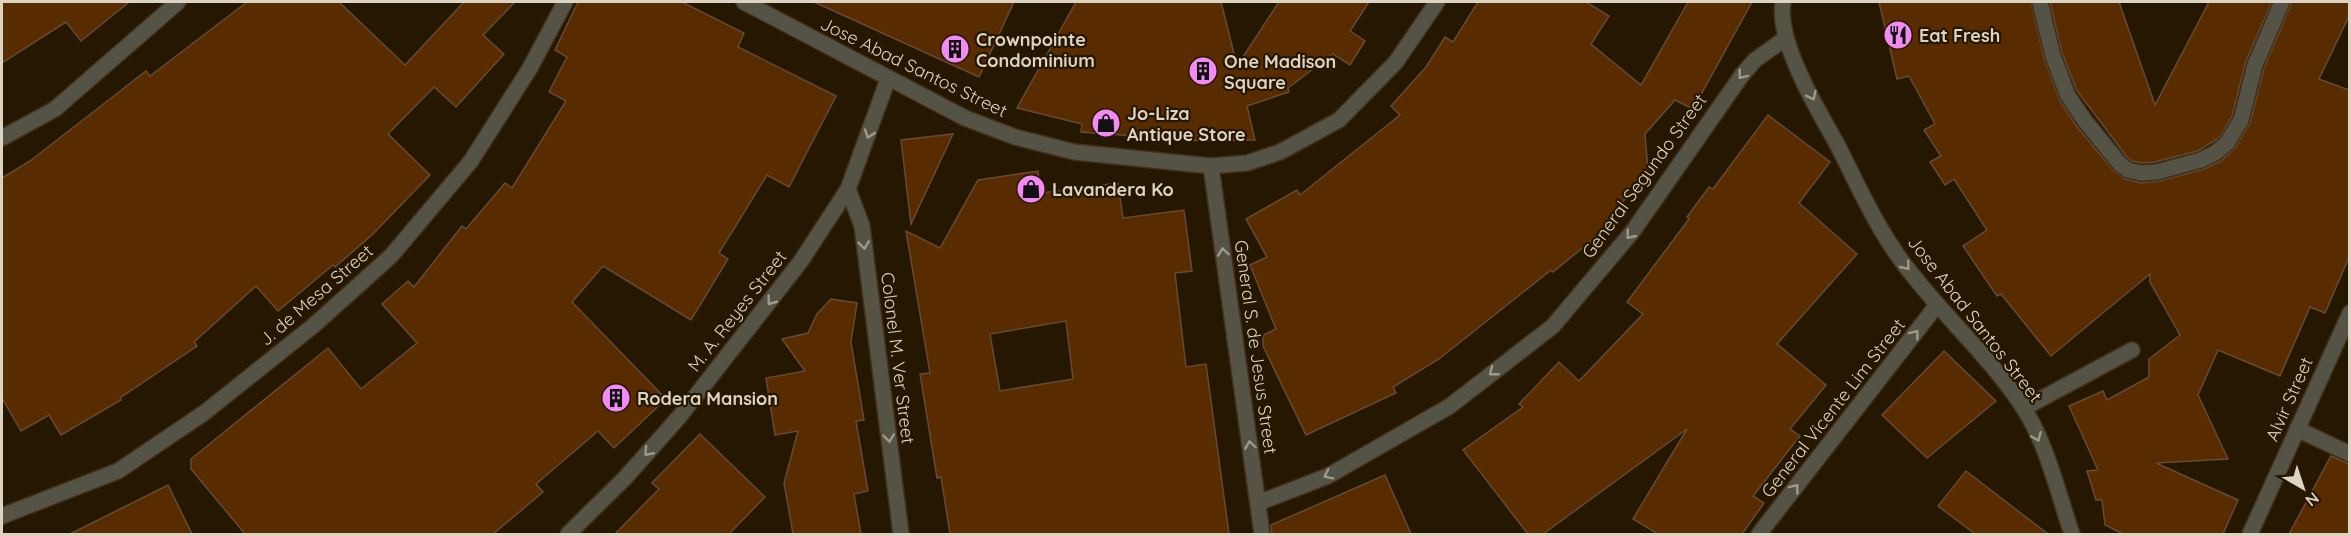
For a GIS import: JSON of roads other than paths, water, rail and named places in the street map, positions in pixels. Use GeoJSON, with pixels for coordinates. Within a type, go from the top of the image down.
{"type":"FeatureCollection","features":[{"type":"Feature","properties":{"kind":"street"},"geometry":{"type":"LineString","coordinates":[[2,138],[55,108],[178,2]]}},
{"type":"Feature","properties":{"kind":"street","name":"J. de Mesa Street"},"geometry":{"type":"LineString","coordinates":[[2,516],[118,471],[204,413],[313,326],[391,256],[471,160],[530,68],[565,2]]}},
{"type":"Feature","properties":{"kind":"street","name":"Jose Abad Santos Street"},"geometry":{"type":"LineString","coordinates":[[744,2],[888,79],[965,117],[1015,137],[1074,152],[1211,166],[1247,163],[1280,152],[1339,120],[1396,62],[1437,2]]}},
{"type":"Feature","properties":{"kind":"street","name":"Jose Abad Santos Street"},"geometry":{"type":"LineString","coordinates":[[1783,2],[1781,13],[1786,38],[1816,105],[1876,219],[1900,259],[1937,305],[1994,368],[2024,408],[2039,440],[2072,534]]}},
{"type":"Feature","properties":{"kind":"street"},"geometry":{"type":"LineString","coordinates":[[2040,2],[2053,56],[2068,96],[2120,164],[2128,170],[2141,173],[2157,172],[2201,159],[2216,153],[2227,143],[2241,120],[2255,65],[2282,2]]}},
{"type":"Feature","properties":{"kind":"street","name":"General Segundo Street"},"geometry":{"type":"LineString","coordinates":[[1258,503],[1328,476],[1450,406],[1553,326],[1633,231],[1742,75],[1755,60],[1786,38]]}},
{"type":"Feature","properties":{"kind":"street","name":"M. A. Reyes Street"},"geometry":{"type":"LineString","coordinates":[[568,534],[625,478],[703,388],[801,261],[848,189],[888,79]]}},
{"type":"Feature","properties":{"kind":"street","name":"General S. de Jesus Street"},"geometry":{"type":"LineString","coordinates":[[1211,166],[1262,534]]}},
{"type":"Feature","properties":{"kind":"street","name":"Colonel M. Ver Street"},"geometry":{"type":"LineString","coordinates":[[848,189],[862,226],[901,534]]}},
{"type":"Feature","properties":{"kind":"street","name":"General Vicente Lim Street"},"geometry":{"type":"LineString","coordinates":[[1760,534],[1937,305]]}},
{"type":"Feature","properties":{"kind":"street","name":"Alvir Street"},"geometry":{"type":"LineString","coordinates":[[2250,534],[2349,313]]}},
{"type":"Feature","properties":{"kind":"street"},"geometry":{"type":"LineString","coordinates":[[2024,408],[2132,350]]}},
{"type":"Feature","properties":{"kind":"street"},"geometry":{"type":"LineString","coordinates":[[2297,429],[2349,454]]}},
{"type":"Feature","properties":{"kind":"place","name":"Eat Fresh"},"geometry":{"type":"Point","coordinates":[1898,35]}},
{"type":"Feature","properties":{"kind":"place","name":"Crownpointe Condominium"},"geometry":{"type":"Point","coordinates":[955,49]}},
{"type":"Feature","properties":{"kind":"place","name":"One Madison Square"},"geometry":{"type":"Point","coordinates":[1203,71]}},
{"type":"Feature","properties":{"kind":"place","name":"Jo-Liza Antique Store"},"geometry":{"type":"Point","coordinates":[1106,123]}},
{"type":"Feature","properties":{"kind":"place","name":"Lavandera Ko"},"geometry":{"type":"Point","coordinates":[1031,189]}},
{"type":"Feature","properties":{"kind":"place","name":"Rodera Mansion"},"geometry":{"type":"Point","coordinates":[616,398]}}]}
